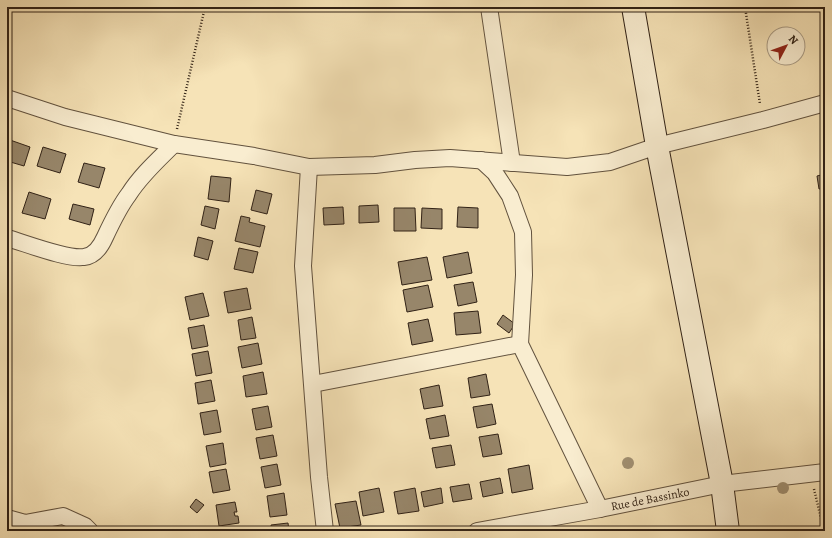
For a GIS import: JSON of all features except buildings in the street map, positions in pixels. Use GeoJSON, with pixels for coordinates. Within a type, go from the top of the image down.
{"type":"FeatureCollection","features":[{"type":"Feature","properties":{"kind":"street"},"geometry":{"type":"LineString","coordinates":[[489,7],[512,163]]}},
{"type":"Feature","properties":{"kind":"street"},"geometry":{"type":"LineString","coordinates":[[633,7],[657,146],[722,484],[728,531]]}},
{"type":"Feature","properties":{"kind":"street"},"geometry":{"type":"LineString","coordinates":[[7,98],[65,117],[174,144],[254,156],[309,167],[375,165],[415,160],[450,158],[567,167],[610,162],[657,146],[825,103]]}},
{"type":"Feature","properties":{"kind":"street"},"geometry":{"type":"LineString","coordinates":[[7,238],[68,256],[84,258],[95,253],[102,243],[128,194],[174,144]]}},
{"type":"Feature","properties":{"kind":"street"},"geometry":{"type":"LineString","coordinates":[[481,160],[495,173],[510,196],[523,232],[524,275],[520,344],[600,509]]}},
{"type":"Feature","properties":{"kind":"street"},"geometry":{"type":"LineString","coordinates":[[309,167],[303,266],[319,477],[325,531]]}},
{"type":"Feature","properties":{"kind":"street"},"geometry":{"type":"LineString","coordinates":[[313,384],[520,344]]}},
{"type":"Feature","properties":{"kind":"street","name":"Rue de Bassinko"},"geometry":{"type":"LineString","coordinates":[[477,531],[600,509],[722,484],[818,473]]}},
{"type":"Feature","properties":{"kind":"street"},"geometry":{"type":"LineString","coordinates":[[7,518],[25,523],[63,516],[85,526],[90,531]]}},
{"type":"Feature","properties":{"kind":"path"},"geometry":{"type":"LineString","coordinates":[[174,144],[205,7]]}},
{"type":"Feature","properties":{"kind":"path"},"geometry":{"type":"LineString","coordinates":[[744,7],[763,120]]}},
{"type":"Feature","properties":{"kind":"path"},"geometry":{"type":"LineString","coordinates":[[818,473],[824,531]]}}]}
